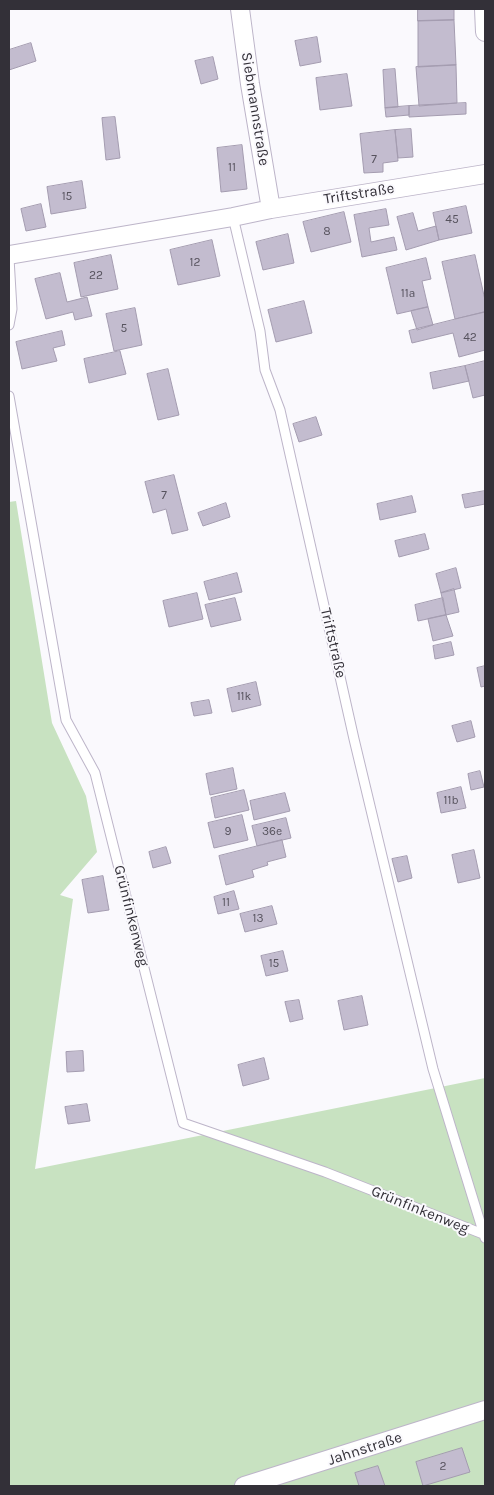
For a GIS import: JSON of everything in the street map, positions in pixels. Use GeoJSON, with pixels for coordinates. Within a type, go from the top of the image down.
{"type":"FeatureCollection","features":[{"type":"Feature","properties":{"kind":"street","name":"Siebmannstraße"},"geometry":{"type":"LineString","coordinates":[[240,9],[250,84],[271,208]]}},
{"type":"Feature","properties":{"kind":"street"},"geometry":{"type":"LineString","coordinates":[[484,9],[485,32]]}},
{"type":"Feature","properties":{"kind":"street","name":"Triftstraße"},"geometry":{"type":"LineString","coordinates":[[9,256],[233,217],[271,208],[485,174]]}},
{"type":"Feature","properties":{"kind":"street","name":"Jahnstraße"},"geometry":{"type":"LineString","coordinates":[[244,1486],[485,1410]]}},
{"type":"Feature","properties":{"kind":"lane","name":"Triftstraße"},"geometry":{"type":"LineString","coordinates":[[233,217],[260,331],[265,370],[280,410],[356,749],[434,1069],[484,1236]]}},
{"type":"Feature","properties":{"kind":"lane"},"geometry":{"type":"LineString","coordinates":[[9,256],[12,309],[9,325]]}},
{"type":"Feature","properties":{"kind":"lane","name":"Grünfinkenweg"},"geometry":{"type":"LineString","coordinates":[[9,396],[66,720],[95,773],[183,1123],[325,1172],[484,1236]]}},
{"type":"Feature","properties":{"kind":"green space"},"geometry":{"type":"Polygon","coordinates":[[[16,501],[52,723],[86,796],[97,852],[60,895],[73,899],[35,1169],[485,1078],[485,1486],[9,1486],[9,502],[16,501]]]}},
{"type":"Feature","properties":{"kind":"building"},"geometry":{"type":"Polygon","coordinates":[[[418,9],[454,9],[454,20],[418,21],[418,9]]]}},
{"type":"Feature","properties":{"kind":"building"},"geometry":{"type":"Polygon","coordinates":[[[454,20],[456,65],[418,67],[418,21],[454,20]]]}},
{"type":"Feature","properties":{"kind":"building"},"geometry":{"type":"Polygon","coordinates":[[[317,37],[321,62],[300,66],[295,41],[317,37]]]}},
{"type":"Feature","properties":{"kind":"building"},"geometry":{"type":"Polygon","coordinates":[[[31,43],[36,61],[9,70],[9,50],[31,43]]]}},
{"type":"Feature","properties":{"kind":"building"},"geometry":{"type":"Polygon","coordinates":[[[213,57],[218,79],[201,84],[195,61],[213,57]]]}},
{"type":"Feature","properties":{"kind":"building"},"geometry":{"type":"Polygon","coordinates":[[[456,65],[457,103],[419,106],[416,67],[456,65]]]}},
{"type":"Feature","properties":{"kind":"building"},"geometry":{"type":"Polygon","coordinates":[[[395,69],[398,107],[385,108],[383,70],[395,69]]]}},
{"type":"Feature","properties":{"kind":"building"},"geometry":{"type":"Polygon","coordinates":[[[347,74],[352,106],[320,110],[316,78],[347,74]]]}},
{"type":"Feature","properties":{"kind":"building"},"geometry":{"type":"Polygon","coordinates":[[[466,103],[466,114],[409,117],[409,106],[466,103]]]}},
{"type":"Feature","properties":{"kind":"building"},"geometry":{"type":"Polygon","coordinates":[[[409,106],[409,115],[386,117],[385,108],[409,106]]]}},
{"type":"Feature","properties":{"kind":"building"},"geometry":{"type":"Polygon","coordinates":[[[115,117],[120,158],[106,160],[102,118],[115,117]]]}},
{"type":"Feature","properties":{"kind":"building"},"geometry":{"type":"Polygon","coordinates":[[[411,129],[413,157],[398,158],[395,130],[411,129]]]}},
{"type":"Feature","properties":{"kind":"building"},"geometry":{"type":"Polygon","coordinates":[[[395,130],[398,161],[383,163],[383,172],[364,173],[360,134],[395,130]]]}},
{"type":"Feature","properties":{"kind":"building"},"geometry":{"type":"Polygon","coordinates":[[[242,145],[247,189],[221,192],[217,148],[242,145]]]}},
{"type":"Feature","properties":{"kind":"building"},"geometry":{"type":"Polygon","coordinates":[[[82,181],[86,208],[51,214],[47,187],[82,181]]]}},
{"type":"Feature","properties":{"kind":"building"},"geometry":{"type":"Polygon","coordinates":[[[41,204],[46,227],[26,231],[21,209],[41,204]]]}},
{"type":"Feature","properties":{"kind":"building"},"geometry":{"type":"Polygon","coordinates":[[[466,206],[472,233],[439,240],[433,213],[466,206]]]}},
{"type":"Feature","properties":{"kind":"building"},"geometry":{"type":"Polygon","coordinates":[[[386,209],[389,225],[369,228],[371,242],[394,237],[397,250],[362,257],[354,215],[386,209]]]}},
{"type":"Feature","properties":{"kind":"building"},"geometry":{"type":"Polygon","coordinates":[[[344,212],[351,242],[311,252],[303,222],[344,212]]]}},
{"type":"Feature","properties":{"kind":"building"},"geometry":{"type":"Polygon","coordinates":[[[413,213],[418,231],[436,226],[439,240],[406,250],[397,217],[413,213]]]}},
{"type":"Feature","properties":{"kind":"building"},"geometry":{"type":"Polygon","coordinates":[[[288,234],[294,263],[263,270],[256,242],[288,234]]]}},
{"type":"Feature","properties":{"kind":"building"},"geometry":{"type":"Polygon","coordinates":[[[212,240],[220,276],[178,285],[170,250],[212,240]]]}},
{"type":"Feature","properties":{"kind":"building"},"geometry":{"type":"Polygon","coordinates":[[[111,255],[118,289],[81,297],[74,263],[111,255]]]}},
{"type":"Feature","properties":{"kind":"building"},"geometry":{"type":"Polygon","coordinates":[[[475,255],[485,300],[485,312],[455,319],[442,262],[475,255]]]}},
{"type":"Feature","properties":{"kind":"building"},"geometry":{"type":"Polygon","coordinates":[[[426,258],[431,279],[422,281],[428,307],[397,314],[386,268],[426,258]]]}},
{"type":"Feature","properties":{"kind":"building"},"geometry":{"type":"Polygon","coordinates":[[[60,273],[67,302],[87,297],[92,316],[75,320],[73,312],[46,319],[35,279],[60,273]]]}},
{"type":"Feature","properties":{"kind":"building"},"geometry":{"type":"Polygon","coordinates":[[[304,301],[312,333],[276,342],[268,310],[304,301]]]}},
{"type":"Feature","properties":{"kind":"building"},"geometry":{"type":"Polygon","coordinates":[[[428,307],[433,325],[417,330],[411,311],[428,307]]]}},
{"type":"Feature","properties":{"kind":"building"},"geometry":{"type":"Polygon","coordinates":[[[135,308],[142,345],[114,351],[106,314],[135,308]]]}},
{"type":"Feature","properties":{"kind":"building"},"geometry":{"type":"Polygon","coordinates":[[[485,312],[485,350],[459,357],[453,333],[412,343],[409,331],[485,312]]]}},
{"type":"Feature","properties":{"kind":"building"},"geometry":{"type":"Polygon","coordinates":[[[62,331],[65,345],[53,348],[57,361],[22,369],[16,342],[62,331]]]}},
{"type":"Feature","properties":{"kind":"building"},"geometry":{"type":"Polygon","coordinates":[[[120,351],[126,374],[89,383],[84,359],[120,351]]]}},
{"type":"Feature","properties":{"kind":"building"},"geometry":{"type":"Polygon","coordinates":[[[485,361],[485,395],[473,398],[465,366],[485,361]]]}},
{"type":"Feature","properties":{"kind":"building"},"geometry":{"type":"Polygon","coordinates":[[[465,366],[469,381],[433,389],[430,373],[465,366]]]}},
{"type":"Feature","properties":{"kind":"building"},"geometry":{"type":"Polygon","coordinates":[[[168,369],[179,415],[158,420],[147,374],[168,369]]]}},
{"type":"Feature","properties":{"kind":"building"},"geometry":{"type":"Polygon","coordinates":[[[316,417],[322,435],[299,442],[293,424],[316,417]]]}},
{"type":"Feature","properties":{"kind":"building"},"geometry":{"type":"Polygon","coordinates":[[[174,475],[188,530],[172,534],[166,509],[153,513],[145,482],[174,475]]]}},
{"type":"Feature","properties":{"kind":"building"},"geometry":{"type":"Polygon","coordinates":[[[485,491],[485,504],[465,508],[462,495],[485,491]]]}},
{"type":"Feature","properties":{"kind":"building"},"geometry":{"type":"Polygon","coordinates":[[[412,496],[416,512],[380,520],[377,504],[412,496]]]}},
{"type":"Feature","properties":{"kind":"building"},"geometry":{"type":"Polygon","coordinates":[[[226,503],[230,517],[203,526],[198,513],[226,503]]]}},
{"type":"Feature","properties":{"kind":"building"},"geometry":{"type":"Polygon","coordinates":[[[425,534],[429,549],[399,557],[395,541],[425,534]]]}},
{"type":"Feature","properties":{"kind":"building"},"geometry":{"type":"Polygon","coordinates":[[[456,568],[461,588],[441,593],[436,574],[456,568]]]}},
{"type":"Feature","properties":{"kind":"building"},"geometry":{"type":"Polygon","coordinates":[[[237,573],[242,592],[209,600],[204,582],[237,573]]]}},
{"type":"Feature","properties":{"kind":"building"},"geometry":{"type":"Polygon","coordinates":[[[454,589],[459,612],[446,615],[441,593],[454,589]]]}},
{"type":"Feature","properties":{"kind":"building"},"geometry":{"type":"Polygon","coordinates":[[[197,593],[203,619],[169,627],[163,601],[197,593]]]}},
{"type":"Feature","properties":{"kind":"building"},"geometry":{"type":"Polygon","coordinates":[[[235,598],[241,620],[211,627],[205,605],[235,598]]]}},
{"type":"Feature","properties":{"kind":"building"},"geometry":{"type":"Polygon","coordinates":[[[443,598],[446,615],[418,621],[415,605],[443,598]]]}},
{"type":"Feature","properties":{"kind":"building"},"geometry":{"type":"Polygon","coordinates":[[[446,615],[453,636],[433,641],[428,619],[446,615]]]}},
{"type":"Feature","properties":{"kind":"building"},"geometry":{"type":"Polygon","coordinates":[[[451,642],[454,655],[435,659],[433,646],[451,642]]]}},
{"type":"Feature","properties":{"kind":"building"},"geometry":{"type":"Polygon","coordinates":[[[485,666],[485,686],[481,687],[477,668],[485,666]]]}},
{"type":"Feature","properties":{"kind":"building"},"geometry":{"type":"Polygon","coordinates":[[[256,682],[261,705],[232,712],[227,689],[256,682]]]}},
{"type":"Feature","properties":{"kind":"building"},"geometry":{"type":"Polygon","coordinates":[[[209,700],[212,713],[194,716],[191,703],[209,700]]]}},
{"type":"Feature","properties":{"kind":"building"},"geometry":{"type":"Polygon","coordinates":[[[471,721],[475,737],[457,742],[452,726],[471,721]]]}},
{"type":"Feature","properties":{"kind":"building"},"geometry":{"type":"Polygon","coordinates":[[[233,768],[237,789],[210,795],[206,774],[233,768]]]}},
{"type":"Feature","properties":{"kind":"building"},"geometry":{"type":"Polygon","coordinates":[[[480,771],[484,787],[471,790],[468,774],[480,771]]]}},
{"type":"Feature","properties":{"kind":"building"},"geometry":{"type":"Polygon","coordinates":[[[461,787],[466,808],[441,813],[437,793],[461,787]]]}},
{"type":"Feature","properties":{"kind":"building"},"geometry":{"type":"Polygon","coordinates":[[[244,790],[249,810],[215,818],[211,798],[244,790]]]}},
{"type":"Feature","properties":{"kind":"building"},"geometry":{"type":"Polygon","coordinates":[[[285,793],[290,811],[254,820],[250,801],[285,793]]]}},
{"type":"Feature","properties":{"kind":"building"},"geometry":{"type":"Polygon","coordinates":[[[242,815],[248,840],[214,848],[208,823],[242,815]]]}},
{"type":"Feature","properties":{"kind":"building"},"geometry":{"type":"Polygon","coordinates":[[[286,818],[291,838],[257,846],[252,826],[286,818]]]}},
{"type":"Feature","properties":{"kind":"building"},"geometry":{"type":"Polygon","coordinates":[[[282,840],[286,857],[267,862],[268,865],[252,870],[254,877],[226,885],[219,856],[282,840]]]}},
{"type":"Feature","properties":{"kind":"building"},"geometry":{"type":"Polygon","coordinates":[[[166,847],[171,863],[153,868],[149,852],[166,847]]]}},
{"type":"Feature","properties":{"kind":"building"},"geometry":{"type":"Polygon","coordinates":[[[474,850],[480,878],[458,883],[452,855],[474,850]]]}},
{"type":"Feature","properties":{"kind":"building"},"geometry":{"type":"Polygon","coordinates":[[[407,856],[412,878],[398,882],[392,859],[407,856]]]}},
{"type":"Feature","properties":{"kind":"building"},"geometry":{"type":"Polygon","coordinates":[[[103,876],[109,910],[88,913],[82,880],[103,876]]]}},
{"type":"Feature","properties":{"kind":"building"},"geometry":{"type":"Polygon","coordinates":[[[234,891],[239,909],[218,914],[214,897],[234,891]]]}},
{"type":"Feature","properties":{"kind":"building"},"geometry":{"type":"Polygon","coordinates":[[[272,906],[277,924],[245,932],[240,914],[272,906]]]}},
{"type":"Feature","properties":{"kind":"building"},"geometry":{"type":"Polygon","coordinates":[[[283,951],[288,971],[266,976],[261,956],[283,951]]]}},
{"type":"Feature","properties":{"kind":"building"},"geometry":{"type":"Polygon","coordinates":[[[362,996],[368,1025],[344,1030],[338,1001],[362,996]]]}},
{"type":"Feature","properties":{"kind":"building"},"geometry":{"type":"Polygon","coordinates":[[[299,1000],[303,1019],[290,1022],[285,1002],[299,1000]]]}},
{"type":"Feature","properties":{"kind":"building"},"geometry":{"type":"Polygon","coordinates":[[[83,1051],[84,1071],[67,1072],[66,1052],[83,1051]]]}},
{"type":"Feature","properties":{"kind":"building"},"geometry":{"type":"Polygon","coordinates":[[[264,1058],[269,1079],[243,1086],[238,1065],[264,1058]]]}},
{"type":"Feature","properties":{"kind":"building"},"geometry":{"type":"Polygon","coordinates":[[[87,1104],[90,1121],[68,1124],[65,1107],[87,1104]]]}},
{"type":"Feature","properties":{"kind":"building"},"geometry":{"type":"Polygon","coordinates":[[[462,1448],[470,1472],[423,1486],[416,1462],[462,1448]]]}},
{"type":"Feature","properties":{"kind":"building"},"geometry":{"type":"Polygon","coordinates":[[[378,1466],[385,1486],[359,1486],[355,1473],[378,1466]]]}}]}
